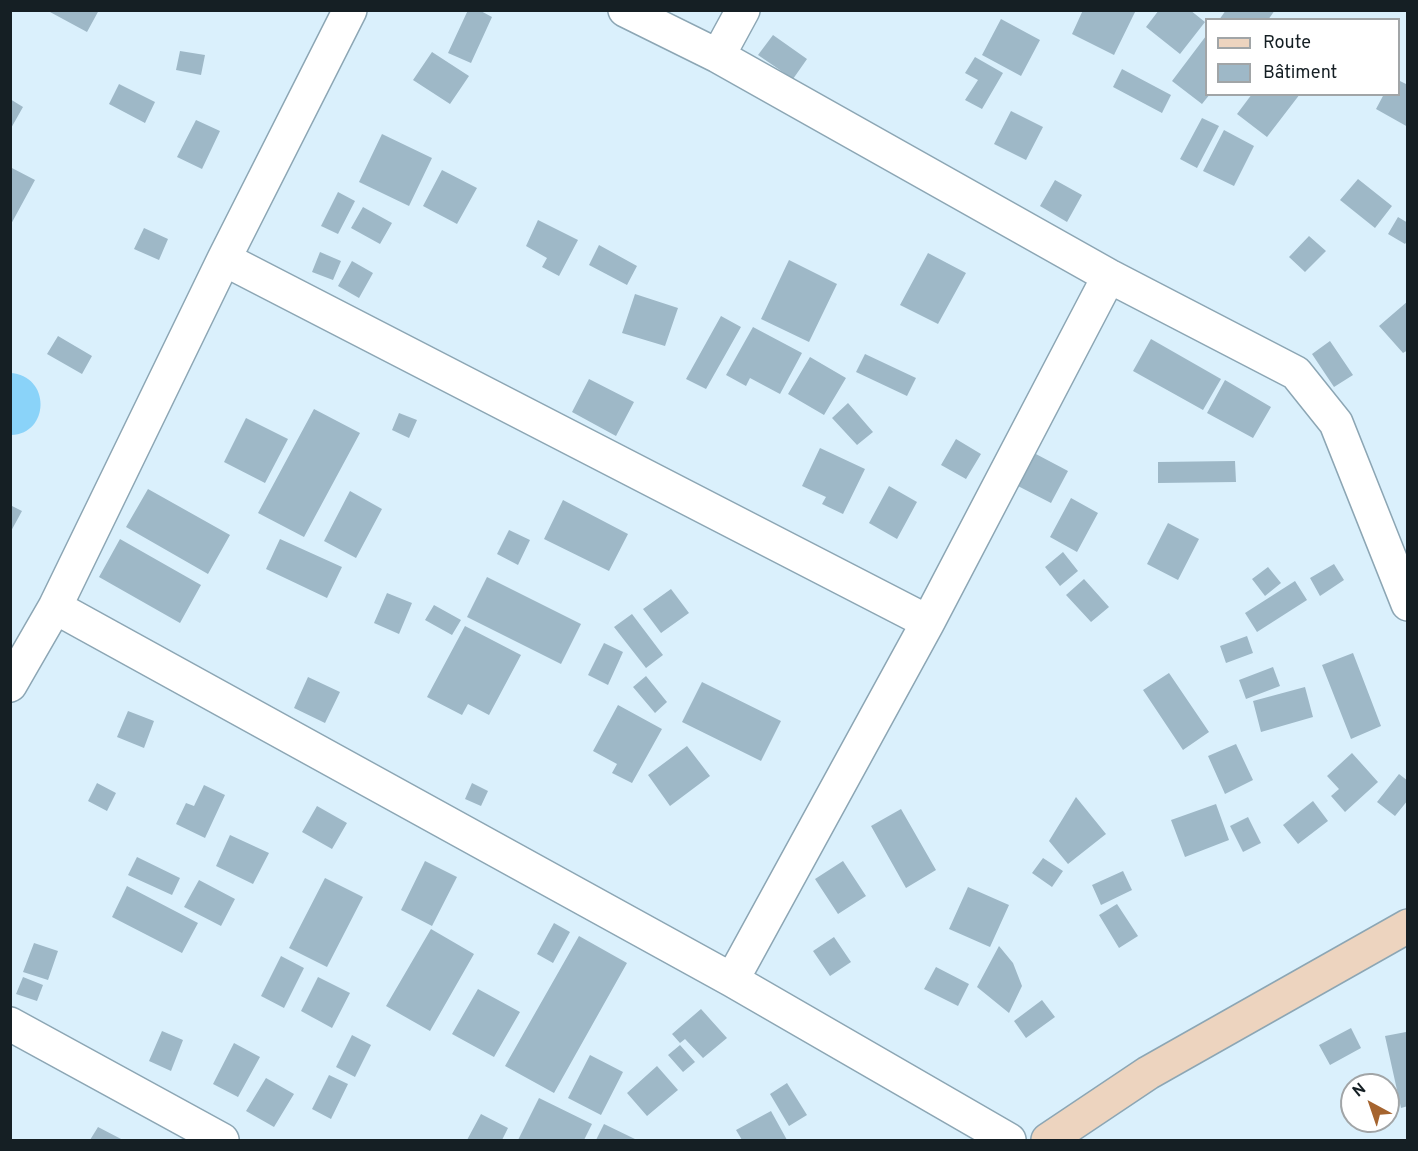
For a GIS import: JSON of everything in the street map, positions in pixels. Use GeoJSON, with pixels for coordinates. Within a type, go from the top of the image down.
{"type":"FeatureCollection","features":[{"type":"Feature","properties":{"kind":"main road"},"geometry":{"type":"LineString","coordinates":[[1048,1140],[1148,1073],[1407,926]]}},
{"type":"Feature","properties":{"kind":"street"},"geometry":{"type":"LineString","coordinates":[[10,685],[55,607],[224,258],[350,10]]}},
{"type":"Feature","properties":{"kind":"street"},"geometry":{"type":"LineString","coordinates":[[625,10],[718,56],[1109,276],[1296,373],[1335,423],[1407,604]]}},
{"type":"Feature","properties":{"kind":"street"},"geometry":{"type":"LineString","coordinates":[[718,56],[743,10]]}},
{"type":"Feature","properties":{"kind":"street"},"geometry":{"type":"LineString","coordinates":[[224,258],[928,622]]}},
{"type":"Feature","properties":{"kind":"street"},"geometry":{"type":"LineString","coordinates":[[732,980],[928,622],[1109,276]]}},
{"type":"Feature","properties":{"kind":"street"},"geometry":{"type":"LineString","coordinates":[[55,607],[732,980],[1009,1140]]}},
{"type":"Feature","properties":{"kind":"street"},"geometry":{"type":"LineString","coordinates":[[10,1024],[222,1140]]}},
{"type":"Feature","properties":{"kind":"shaded area"},"geometry":{"type":"Polygon","coordinates":[[[10,373],[23,376],[33,383],[39,393],[41,404],[39,415],[33,425],[24,432],[11,435],[10,373]]]}},
{"type":"Feature","properties":{"kind":"building"},"geometry":{"type":"Polygon","coordinates":[[[51,10],[99,10],[87,32],[50,12],[51,10]]]}},
{"type":"Feature","properties":{"kind":"building"},"geometry":{"type":"Polygon","coordinates":[[[468,10],[479,10],[492,17],[471,63],[448,53],[468,10]]]}},
{"type":"Feature","properties":{"kind":"building"},"geometry":{"type":"Polygon","coordinates":[[[1083,10],[1136,10],[1114,55],[1072,34],[1083,10]]]}},
{"type":"Feature","properties":{"kind":"building"},"geometry":{"type":"Polygon","coordinates":[[[1159,10],[1190,10],[1205,22],[1180,54],[1146,27],[1159,10]]]}},
{"type":"Feature","properties":{"kind":"building"},"geometry":{"type":"Polygon","coordinates":[[[1226,10],[1275,10],[1269,18],[1220,18],[1226,10]]]}},
{"type":"Feature","properties":{"kind":"building"},"geometry":{"type":"Polygon","coordinates":[[[1001,19],[1040,40],[1021,76],[982,55],[1001,19]]]}},
{"type":"Feature","properties":{"kind":"building"},"geometry":{"type":"Polygon","coordinates":[[[773,35],[807,59],[793,79],[758,55],[773,35]]]}},
{"type":"Feature","properties":{"kind":"building"},"geometry":{"type":"Polygon","coordinates":[[[1205,37],[1205,96],[1208,96],[1202,104],[1172,81],[1205,37]]]}},
{"type":"Feature","properties":{"kind":"building"},"geometry":{"type":"Polygon","coordinates":[[[180,51],[205,55],[201,75],[176,70],[180,51]]]}},
{"type":"Feature","properties":{"kind":"building"},"geometry":{"type":"Polygon","coordinates":[[[432,52],[469,76],[450,104],[413,80],[432,52]]]}},
{"type":"Feature","properties":{"kind":"building"},"geometry":{"type":"Polygon","coordinates":[[[975,57],[1003,73],[982,109],[965,100],[978,80],[965,73],[975,57]]]}},
{"type":"Feature","properties":{"kind":"building"},"geometry":{"type":"Polygon","coordinates":[[[1122,69],[1171,95],[1162,113],[1113,87],[1122,69]]]}},
{"type":"Feature","properties":{"kind":"building"},"geometry":{"type":"Polygon","coordinates":[[[1400,81],[1408,85],[1408,127],[1376,109],[1383,96],[1400,96],[1400,81]]]}},
{"type":"Feature","properties":{"kind":"building"},"geometry":{"type":"Polygon","coordinates":[[[119,84],[155,102],[145,123],[109,104],[119,84]]]}},
{"type":"Feature","properties":{"kind":"building"},"geometry":{"type":"Polygon","coordinates":[[[1250,96],[1298,96],[1267,137],[1237,114],[1250,96]]]}},
{"type":"Feature","properties":{"kind":"building"},"geometry":{"type":"Polygon","coordinates":[[[10,99],[23,107],[10,130],[10,99]]]}},
{"type":"Feature","properties":{"kind":"building"},"geometry":{"type":"Polygon","coordinates":[[[1011,111],[1043,127],[1026,160],[994,144],[1011,111]]]}},
{"type":"Feature","properties":{"kind":"building"},"geometry":{"type":"Polygon","coordinates":[[[1202,118],[1219,126],[1197,168],[1180,159],[1202,118]]]}},
{"type":"Feature","properties":{"kind":"building"},"geometry":{"type":"Polygon","coordinates":[[[196,120],[220,131],[202,169],[177,157],[196,120]]]}},
{"type":"Feature","properties":{"kind":"building"},"geometry":{"type":"Polygon","coordinates":[[[1224,130],[1254,146],[1234,186],[1203,171],[1224,130]]]}},
{"type":"Feature","properties":{"kind":"building"},"geometry":{"type":"Polygon","coordinates":[[[382,134],[432,158],[409,206],[359,182],[382,134]]]}},
{"type":"Feature","properties":{"kind":"building"},"geometry":{"type":"Polygon","coordinates":[[[10,167],[35,180],[10,226],[10,167]]]}},
{"type":"Feature","properties":{"kind":"building"},"geometry":{"type":"Polygon","coordinates":[[[442,170],[477,188],[457,224],[423,206],[442,170]]]}},
{"type":"Feature","properties":{"kind":"building"},"geometry":{"type":"Polygon","coordinates":[[[1358,179],[1392,206],[1375,228],[1340,200],[1358,179]]]}},
{"type":"Feature","properties":{"kind":"building"},"geometry":{"type":"Polygon","coordinates":[[[1055,180],[1082,195],[1067,222],[1040,206],[1055,180]]]}},
{"type":"Feature","properties":{"kind":"building"},"geometry":{"type":"Polygon","coordinates":[[[338,192],[355,201],[338,234],[321,226],[338,192]]]}},
{"type":"Feature","properties":{"kind":"building"},"geometry":{"type":"Polygon","coordinates":[[[363,207],[392,223],[380,244],[351,228],[363,207]]]}},
{"type":"Feature","properties":{"kind":"building"},"geometry":{"type":"Polygon","coordinates":[[[1398,217],[1408,223],[1408,240],[1405,244],[1388,234],[1398,217]]]}},
{"type":"Feature","properties":{"kind":"building"},"geometry":{"type":"Polygon","coordinates":[[[538,220],[578,240],[559,276],[542,267],[547,258],[526,246],[538,220]]]}},
{"type":"Feature","properties":{"kind":"building"},"geometry":{"type":"Polygon","coordinates":[[[144,228],[168,239],[159,260],[134,249],[144,228]]]}},
{"type":"Feature","properties":{"kind":"building"},"geometry":{"type":"Polygon","coordinates":[[[1309,236],[1326,251],[1305,272],[1289,257],[1309,236]]]}},
{"type":"Feature","properties":{"kind":"building"},"geometry":{"type":"Polygon","coordinates":[[[599,245],[637,266],[627,285],[589,265],[599,245]]]}},
{"type":"Feature","properties":{"kind":"building"},"geometry":{"type":"Polygon","coordinates":[[[320,252],[341,261],[333,280],[312,272],[320,252]]]}},
{"type":"Feature","properties":{"kind":"building"},"geometry":{"type":"Polygon","coordinates":[[[928,253],[966,273],[938,324],[900,305],[928,253]]]}},
{"type":"Feature","properties":{"kind":"building"},"geometry":{"type":"Polygon","coordinates":[[[789,260],[837,284],[809,342],[761,319],[789,260]]]}},
{"type":"Feature","properties":{"kind":"building"},"geometry":{"type":"Polygon","coordinates":[[[352,261],[373,273],[359,298],[338,286],[352,261]]]}},
{"type":"Feature","properties":{"kind":"building"},"geometry":{"type":"Polygon","coordinates":[[[635,294],[678,308],[665,346],[622,333],[635,294]]]}},
{"type":"Feature","properties":{"kind":"building"},"geometry":{"type":"Polygon","coordinates":[[[1408,301],[1408,350],[1403,353],[1379,326],[1408,301]]]}},
{"type":"Feature","properties":{"kind":"building"},"geometry":{"type":"Polygon","coordinates":[[[721,316],[741,327],[706,389],[686,379],[721,316]]]}},
{"type":"Feature","properties":{"kind":"building"},"geometry":{"type":"Polygon","coordinates":[[[753,327],[802,353],[780,394],[750,378],[746,386],[726,375],[753,327]]]}},
{"type":"Feature","properties":{"kind":"building"},"geometry":{"type":"Polygon","coordinates":[[[58,336],[92,356],[82,374],[47,354],[58,336]]]}},
{"type":"Feature","properties":{"kind":"building"},"geometry":{"type":"Polygon","coordinates":[[[1151,339],[1221,379],[1203,410],[1133,371],[1151,339]]]}},
{"type":"Feature","properties":{"kind":"building"},"geometry":{"type":"Polygon","coordinates":[[[1330,341],[1353,375],[1334,387],[1312,354],[1330,341]]]}},
{"type":"Feature","properties":{"kind":"building"},"geometry":{"type":"Polygon","coordinates":[[[865,354],[916,378],[907,396],[856,372],[865,354]]]}},
{"type":"Feature","properties":{"kind":"building"},"geometry":{"type":"Polygon","coordinates":[[[810,357],[846,378],[824,415],[788,394],[810,357]]]}},
{"type":"Feature","properties":{"kind":"building"},"geometry":{"type":"Polygon","coordinates":[[[589,379],[634,402],[616,436],[572,412],[589,379]]]}},
{"type":"Feature","properties":{"kind":"building"},"geometry":{"type":"Polygon","coordinates":[[[1225,380],[1271,407],[1253,438],[1207,413],[1225,380]]]}},
{"type":"Feature","properties":{"kind":"building"},"geometry":{"type":"Polygon","coordinates":[[[848,403],[873,432],[857,445],[832,418],[848,403]]]}},
{"type":"Feature","properties":{"kind":"building"},"geometry":{"type":"Polygon","coordinates":[[[314,409],[360,433],[304,537],[258,513],[314,409]]]}},
{"type":"Feature","properties":{"kind":"building"},"geometry":{"type":"Polygon","coordinates":[[[399,413],[417,420],[409,438],[392,430],[399,413]]]}},
{"type":"Feature","properties":{"kind":"building"},"geometry":{"type":"Polygon","coordinates":[[[246,418],[288,439],[265,483],[224,462],[246,418]]]}},
{"type":"Feature","properties":{"kind":"building"},"geometry":{"type":"Polygon","coordinates":[[[956,439],[981,454],[966,479],[941,465],[956,439]]]}},
{"type":"Feature","properties":{"kind":"building"},"geometry":{"type":"Polygon","coordinates":[[[820,448],[865,469],[843,514],[822,504],[826,497],[802,486],[820,448]]]}},
{"type":"Feature","properties":{"kind":"building"},"geometry":{"type":"Polygon","coordinates":[[[1034,453],[1068,471],[1051,503],[1016,485],[1034,453]]]}},
{"type":"Feature","properties":{"kind":"building"},"geometry":{"type":"Polygon","coordinates":[[[1235,461],[1236,482],[1158,483],[1158,462],[1235,461]]]}},
{"type":"Feature","properties":{"kind":"building"},"geometry":{"type":"Polygon","coordinates":[[[889,486],[917,502],[897,539],[869,523],[889,486]]]}},
{"type":"Feature","properties":{"kind":"building"},"geometry":{"type":"Polygon","coordinates":[[[148,489],[230,535],[208,574],[126,527],[148,489]]]}},
{"type":"Feature","properties":{"kind":"building"},"geometry":{"type":"Polygon","coordinates":[[[350,491],[382,509],[356,558],[324,541],[350,491]]]}},
{"type":"Feature","properties":{"kind":"building"},"geometry":{"type":"Polygon","coordinates":[[[1071,498],[1098,513],[1077,552],[1050,537],[1071,498]]]}},
{"type":"Feature","properties":{"kind":"building"},"geometry":{"type":"Polygon","coordinates":[[[563,500],[628,534],[609,571],[544,539],[563,500]]]}},
{"type":"Feature","properties":{"kind":"building"},"geometry":{"type":"Polygon","coordinates":[[[10,505],[22,511],[10,533],[10,505]]]}},
{"type":"Feature","properties":{"kind":"building"},"geometry":{"type":"Polygon","coordinates":[[[1168,523],[1199,539],[1178,580],[1147,564],[1168,523]]]}},
{"type":"Feature","properties":{"kind":"building"},"geometry":{"type":"Polygon","coordinates":[[[509,530],[530,540],[518,565],[497,554],[509,530]]]}},
{"type":"Feature","properties":{"kind":"building"},"geometry":{"type":"Polygon","coordinates":[[[120,539],[201,585],[180,623],[99,577],[120,539]]]}},
{"type":"Feature","properties":{"kind":"building"},"geometry":{"type":"Polygon","coordinates":[[[280,539],[342,567],[327,598],[266,569],[280,539]]]}},
{"type":"Feature","properties":{"kind":"building"},"geometry":{"type":"Polygon","coordinates":[[[1063,552],[1078,571],[1060,586],[1045,567],[1063,552]]]}},
{"type":"Feature","properties":{"kind":"building"},"geometry":{"type":"Polygon","coordinates":[[[1334,564],[1344,580],[1320,596],[1310,578],[1334,564]]]}},
{"type":"Feature","properties":{"kind":"building"},"geometry":{"type":"Polygon","coordinates":[[[1268,567],[1281,583],[1265,596],[1252,579],[1268,567]]]}},
{"type":"Feature","properties":{"kind":"building"},"geometry":{"type":"Polygon","coordinates":[[[487,577],[581,624],[561,664],[467,617],[487,577]]]}},
{"type":"Feature","properties":{"kind":"building"},"geometry":{"type":"Polygon","coordinates":[[[1084,579],[1109,607],[1091,622],[1066,595],[1084,579]]]}},
{"type":"Feature","properties":{"kind":"building"},"geometry":{"type":"Polygon","coordinates":[[[1295,581],[1307,600],[1257,632],[1245,613],[1295,581]]]}},
{"type":"Feature","properties":{"kind":"building"},"geometry":{"type":"Polygon","coordinates":[[[671,589],[689,613],[661,633],[643,609],[671,589]]]}},
{"type":"Feature","properties":{"kind":"building"},"geometry":{"type":"Polygon","coordinates":[[[387,593],[412,603],[399,634],[374,623],[387,593]]]}},
{"type":"Feature","properties":{"kind":"building"},"geometry":{"type":"Polygon","coordinates":[[[434,605],[461,620],[452,635],[425,620],[434,605]]]}},
{"type":"Feature","properties":{"kind":"building"},"geometry":{"type":"Polygon","coordinates":[[[632,614],[663,655],[646,668],[614,627],[632,614]]]}},
{"type":"Feature","properties":{"kind":"building"},"geometry":{"type":"Polygon","coordinates":[[[465,626],[521,655],[489,715],[468,704],[462,715],[427,697],[465,626]]]}},
{"type":"Feature","properties":{"kind":"building"},"geometry":{"type":"Polygon","coordinates":[[[1247,636],[1253,653],[1226,663],[1220,646],[1247,636]]]}},
{"type":"Feature","properties":{"kind":"building"},"geometry":{"type":"Polygon","coordinates":[[[604,643],[623,652],[608,685],[588,675],[604,643]]]}},
{"type":"Feature","properties":{"kind":"building"},"geometry":{"type":"Polygon","coordinates":[[[1353,653],[1381,726],[1351,739],[1322,665],[1353,653]]]}},
{"type":"Feature","properties":{"kind":"building"},"geometry":{"type":"Polygon","coordinates":[[[1273,667],[1280,686],[1246,699],[1239,680],[1273,667]]]}},
{"type":"Feature","properties":{"kind":"building"},"geometry":{"type":"Polygon","coordinates":[[[1169,673],[1209,732],[1183,750],[1143,690],[1169,673]]]}},
{"type":"Feature","properties":{"kind":"building"},"geometry":{"type":"Polygon","coordinates":[[[646,676],[667,702],[655,713],[633,687],[646,676]]]}},
{"type":"Feature","properties":{"kind":"building"},"geometry":{"type":"Polygon","coordinates":[[[308,677],[340,692],[325,723],[294,708],[308,677]]]}},
{"type":"Feature","properties":{"kind":"building"},"geometry":{"type":"Polygon","coordinates":[[[702,682],[781,721],[761,761],[682,722],[702,682]]]}},
{"type":"Feature","properties":{"kind":"building"},"geometry":{"type":"Polygon","coordinates":[[[1305,687],[1313,717],[1261,732],[1253,701],[1305,687]]]}},
{"type":"Feature","properties":{"kind":"building"},"geometry":{"type":"Polygon","coordinates":[[[618,705],[662,729],[632,783],[612,773],[617,764],[593,751],[618,705]]]}},
{"type":"Feature","properties":{"kind":"building"},"geometry":{"type":"Polygon","coordinates":[[[128,711],[154,721],[144,748],[117,737],[128,711]]]}},
{"type":"Feature","properties":{"kind":"building"},"geometry":{"type":"Polygon","coordinates":[[[1236,744],[1253,780],[1225,794],[1208,756],[1236,744]]]}},
{"type":"Feature","properties":{"kind":"building"},"geometry":{"type":"Polygon","coordinates":[[[687,746],[710,776],[670,806],[648,775],[687,746]]]}},
{"type":"Feature","properties":{"kind":"building"},"geometry":{"type":"Polygon","coordinates":[[[1352,753],[1378,782],[1345,812],[1331,796],[1339,789],[1327,776],[1352,753]]]}},
{"type":"Feature","properties":{"kind":"building"},"geometry":{"type":"Polygon","coordinates":[[[1399,774],[1408,781],[1408,800],[1395,816],[1377,802],[1399,774]]]}},
{"type":"Feature","properties":{"kind":"building"},"geometry":{"type":"Polygon","coordinates":[[[97,783],[116,793],[107,811],[88,801],[97,783]]]}},
{"type":"Feature","properties":{"kind":"building"},"geometry":{"type":"Polygon","coordinates":[[[472,783],[488,791],[481,806],[465,799],[472,783]]]}},
{"type":"Feature","properties":{"kind":"building"},"geometry":{"type":"Polygon","coordinates":[[[204,785],[225,795],[205,838],[176,824],[186,803],[194,806],[204,785]]]}},
{"type":"Feature","properties":{"kind":"building"},"geometry":{"type":"Polygon","coordinates":[[[1076,797],[1106,834],[1068,864],[1049,841],[1076,797]]]}},
{"type":"Feature","properties":{"kind":"building"},"geometry":{"type":"Polygon","coordinates":[[[1313,801],[1328,821],[1298,844],[1283,825],[1313,801]]]}},
{"type":"Feature","properties":{"kind":"building"},"geometry":{"type":"Polygon","coordinates":[[[1216,804],[1229,840],[1185,857],[1171,820],[1216,804]]]}},
{"type":"Feature","properties":{"kind":"building"},"geometry":{"type":"Polygon","coordinates":[[[317,806],[347,823],[332,849],[302,832],[317,806]]]}},
{"type":"Feature","properties":{"kind":"building"},"geometry":{"type":"Polygon","coordinates":[[[901,809],[936,870],[906,888],[871,826],[901,809]]]}},
{"type":"Feature","properties":{"kind":"building"},"geometry":{"type":"Polygon","coordinates":[[[1248,817],[1261,843],[1243,852],[1230,826],[1248,817]]]}},
{"type":"Feature","properties":{"kind":"building"},"geometry":{"type":"Polygon","coordinates":[[[230,835],[269,853],[253,884],[216,866],[230,835]]]}},
{"type":"Feature","properties":{"kind":"building"},"geometry":{"type":"Polygon","coordinates":[[[137,857],[180,878],[172,895],[128,875],[137,857]]]}},
{"type":"Feature","properties":{"kind":"building"},"geometry":{"type":"Polygon","coordinates":[[[1043,858],[1063,871],[1052,887],[1032,873],[1043,858]]]}},
{"type":"Feature","properties":{"kind":"building"},"geometry":{"type":"Polygon","coordinates":[[[425,861],[457,877],[432,926],[401,910],[425,861]]]}},
{"type":"Feature","properties":{"kind":"building"},"geometry":{"type":"Polygon","coordinates":[[[843,861],[866,896],[838,914],[815,879],[843,861]]]}},
{"type":"Feature","properties":{"kind":"building"},"geometry":{"type":"Polygon","coordinates":[[[1123,871],[1132,890],[1101,905],[1092,885],[1123,871]]]}},
{"type":"Feature","properties":{"kind":"building"},"geometry":{"type":"Polygon","coordinates":[[[325,878],[363,897],[327,967],[289,948],[325,878]]]}},
{"type":"Feature","properties":{"kind":"building"},"geometry":{"type":"Polygon","coordinates":[[[199,880],[235,899],[221,926],[184,907],[199,880]]]}},
{"type":"Feature","properties":{"kind":"building"},"geometry":{"type":"Polygon","coordinates":[[[127,886],[198,923],[182,953],[112,917],[127,886]]]}},
{"type":"Feature","properties":{"kind":"building"},"geometry":{"type":"Polygon","coordinates":[[[968,887],[1009,905],[990,947],[949,929],[968,887]]]}},
{"type":"Feature","properties":{"kind":"building"},"geometry":{"type":"Polygon","coordinates":[[[1117,904],[1138,936],[1119,948],[1099,915],[1117,904]]]}},
{"type":"Feature","properties":{"kind":"building"},"geometry":{"type":"Polygon","coordinates":[[[554,923],[570,932],[553,963],[537,954],[554,923]]]}},
{"type":"Feature","properties":{"kind":"building"},"geometry":{"type":"Polygon","coordinates":[[[431,929],[474,954],[430,1031],[386,1006],[431,929]]]}},
{"type":"Feature","properties":{"kind":"building"},"geometry":{"type":"Polygon","coordinates":[[[579,936],[627,963],[554,1093],[505,1066],[579,936]]]}},
{"type":"Feature","properties":{"kind":"building"},"geometry":{"type":"Polygon","coordinates":[[[834,937],[851,962],[830,976],[813,951],[834,937]]]}},
{"type":"Feature","properties":{"kind":"building"},"geometry":{"type":"Polygon","coordinates":[[[34,943],[58,951],[48,980],[23,972],[34,943]]]}},
{"type":"Feature","properties":{"kind":"building"},"geometry":{"type":"Polygon","coordinates":[[[999,946],[1013,963],[1022,986],[1009,1013],[977,987],[999,946]]]}},
{"type":"Feature","properties":{"kind":"building"},"geometry":{"type":"Polygon","coordinates":[[[281,956],[304,968],[284,1008],[261,996],[281,956]]]}},
{"type":"Feature","properties":{"kind":"building"},"geometry":{"type":"Polygon","coordinates":[[[936,967],[969,984],[958,1006],[924,989],[936,967]]]}},
{"type":"Feature","properties":{"kind":"building"},"geometry":{"type":"Polygon","coordinates":[[[23,977],[43,985],[37,1001],[16,994],[23,977]]]}},
{"type":"Feature","properties":{"kind":"building"},"geometry":{"type":"Polygon","coordinates":[[[318,977],[350,993],[332,1028],[301,1011],[318,977]]]}},
{"type":"Feature","properties":{"kind":"building"},"geometry":{"type":"Polygon","coordinates":[[[478,989],[520,1012],[494,1057],[452,1034],[478,989]]]}},
{"type":"Feature","properties":{"kind":"building"},"geometry":{"type":"Polygon","coordinates":[[[1042,1000],[1055,1017],[1026,1038],[1014,1021],[1042,1000]]]}},
{"type":"Feature","properties":{"kind":"building"},"geometry":{"type":"Polygon","coordinates":[[[701,1009],[727,1038],[703,1058],[685,1039],[680,1043],[672,1034],[701,1009]]]}},
{"type":"Feature","properties":{"kind":"building"},"geometry":{"type":"Polygon","coordinates":[[[1351,1028],[1361,1048],[1330,1065],[1319,1045],[1351,1028]]]}},
{"type":"Feature","properties":{"kind":"building"},"geometry":{"type":"Polygon","coordinates":[[[162,1031],[183,1040],[171,1071],[149,1061],[162,1031]]]}},
{"type":"Feature","properties":{"kind":"building"},"geometry":{"type":"Polygon","coordinates":[[[1406,1032],[1408,1040],[1408,1106],[1401,1108],[1400,1073],[1393,1073],[1385,1036],[1406,1032]]]}},
{"type":"Feature","properties":{"kind":"building"},"geometry":{"type":"Polygon","coordinates":[[[352,1035],[371,1045],[355,1077],[336,1067],[352,1035]]]}},
{"type":"Feature","properties":{"kind":"building"},"geometry":{"type":"Polygon","coordinates":[[[234,1043],[260,1057],[238,1097],[213,1084],[234,1043]]]}},
{"type":"Feature","properties":{"kind":"building"},"geometry":{"type":"Polygon","coordinates":[[[680,1045],[695,1062],[683,1072],[668,1055],[680,1045]]]}},
{"type":"Feature","properties":{"kind":"building"},"geometry":{"type":"Polygon","coordinates":[[[590,1055],[623,1072],[601,1115],[568,1098],[590,1055]]]}},
{"type":"Feature","properties":{"kind":"building"},"geometry":{"type":"Polygon","coordinates":[[[657,1066],[678,1090],[647,1116],[627,1093],[657,1066]]]}},
{"type":"Feature","properties":{"kind":"building"},"geometry":{"type":"Polygon","coordinates":[[[329,1075],[348,1084],[331,1119],[312,1109],[329,1075]]]}},
{"type":"Feature","properties":{"kind":"building"},"geometry":{"type":"Polygon","coordinates":[[[266,1078],[294,1094],[274,1127],[246,1111],[266,1078]]]}},
{"type":"Feature","properties":{"kind":"building"},"geometry":{"type":"Polygon","coordinates":[[[787,1083],[807,1115],[789,1126],[770,1094],[787,1083]]]}},
{"type":"Feature","properties":{"kind":"building"},"geometry":{"type":"Polygon","coordinates":[[[539,1098],[592,1124],[584,1140],[518,1140],[539,1098]]]}},
{"type":"Feature","properties":{"kind":"building"},"geometry":{"type":"Polygon","coordinates":[[[771,1111],[787,1140],[742,1140],[736,1130],[771,1111]]]}},
{"type":"Feature","properties":{"kind":"building"},"geometry":{"type":"Polygon","coordinates":[[[481,1114],[508,1128],[502,1140],[467,1140],[481,1114]]]}},
{"type":"Feature","properties":{"kind":"building"},"geometry":{"type":"Polygon","coordinates":[[[604,1124],[637,1140],[596,1140],[604,1124]]]}},
{"type":"Feature","properties":{"kind":"building"},"geometry":{"type":"Polygon","coordinates":[[[98,1127],[123,1140],[90,1140],[98,1127]]]}}]}
